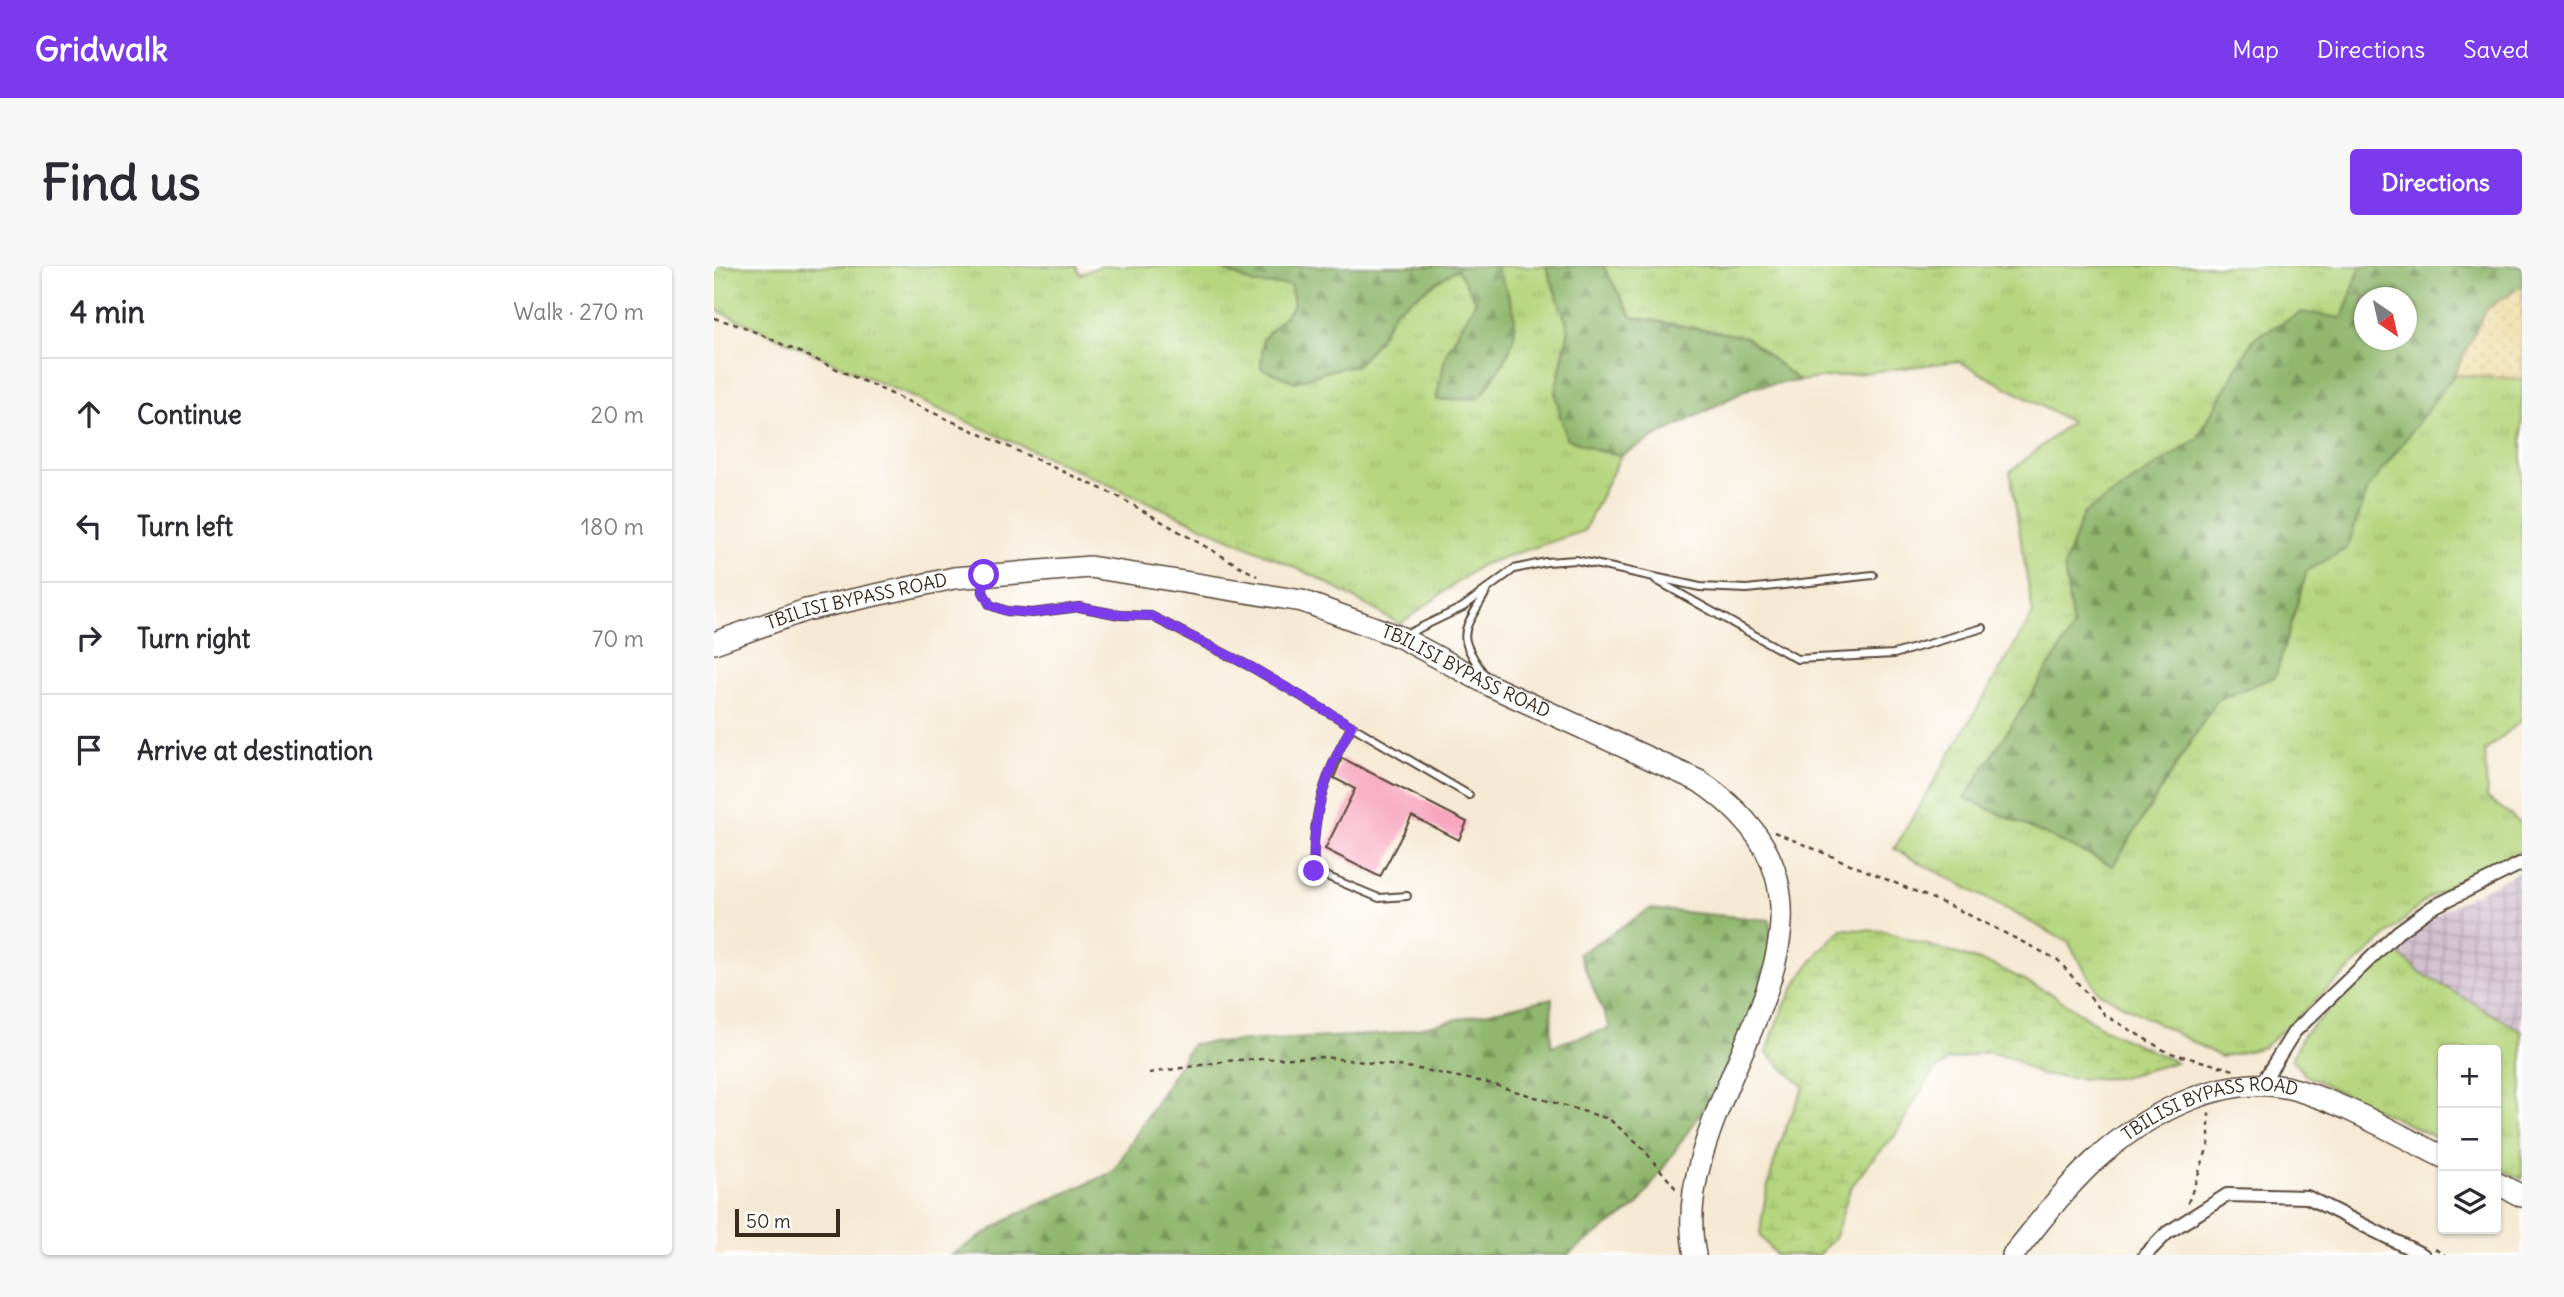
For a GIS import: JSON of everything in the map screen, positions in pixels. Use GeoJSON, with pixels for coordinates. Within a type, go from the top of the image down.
{"type":"FeatureCollection","features":[{"type":"Feature","properties":{"kind":"highway","name":"TBILISI BYPASS ROAD"},"geometry":{"type":"LineString","coordinates":[[714,643],[806,610],[954,578],[1090,567],[1302,601],[1400,638],[1493,687],[1699,781],[1728,800],[1749,821],[1766,846],[1781,901],[1780,930],[1766,995],[1700,1162],[1690,1206],[1695,1255]]}},
{"type":"Feature","properties":{"kind":"highway","name":"TBILISI BYPASS ROAD"},"geometry":{"type":"LineString","coordinates":[[2013,1255],[2101,1155],[2174,1106],[2216,1091],[2261,1085],[2296,1089],[2333,1103],[2438,1155]]}},
{"type":"Feature","properties":{"kind":"highway"},"geometry":{"type":"LineString","coordinates":[[2501,1186],[2522,1196]]}},
{"type":"Feature","properties":{"kind":"street"},"geometry":{"type":"LineString","coordinates":[[2261,1085],[2294,1032],[2398,932],[2431,908],[2522,863]]}},
{"type":"Feature","properties":{"kind":"street"},"geometry":{"type":"LineString","coordinates":[[2146,1255],[2179,1226],[2227,1195],[2307,1197],[2423,1255]]}},
{"type":"Feature","properties":{"kind":"lane"},"geometry":{"type":"LineString","coordinates":[[1400,638],[1463,607],[1514,569],[1576,560],[1700,587],[1747,589],[1873,575]]}},
{"type":"Feature","properties":{"kind":"lane"},"geometry":{"type":"LineString","coordinates":[[1493,687],[1468,651],[1465,624],[1487,590],[1514,569]]}},
{"type":"Feature","properties":{"kind":"lane"},"geometry":{"type":"LineString","coordinates":[[984,575],[983,592],[990,605],[1007,611],[1032,613],[1079,607],[1121,615],[1151,616],[1253,668],[1469,795]]}},
{"type":"Feature","properties":{"kind":"lane"},"geometry":{"type":"LineString","coordinates":[[1647,575],[1797,659],[1894,654],[1983,628]]}},
{"type":"Feature","properties":{"kind":"lane"},"geometry":{"type":"LineString","coordinates":[[1352,726],[1329,766],[1312,837],[1314,871],[1379,898],[1407,896]]}},
{"type":"Feature","properties":{"kind":"path"},"geometry":{"type":"LineString","coordinates":[[714,318],[744,327],[1117,496],[1261,577]]}},
{"type":"Feature","properties":{"kind":"path"},"geometry":{"type":"LineString","coordinates":[[1749,821],[1957,909],[2058,960],[2105,1015],[2167,1052],[2230,1068],[2261,1085]]}},
{"type":"Feature","properties":{"kind":"path"},"geometry":{"type":"LineString","coordinates":[[1149,1073],[1235,1060],[1323,1057],[1414,1068],[1488,1083],[1609,1119],[1640,1145],[1690,1206]]}},
{"type":"Feature","properties":{"kind":"path"},"geometry":{"type":"LineString","coordinates":[[2179,1226],[2209,1144],[2208,1118],[2216,1091]]}},
{"type":"Feature","properties":{"kind":"shaded area"},"geometry":{"type":"Polygon","coordinates":[[[2522,870],[2522,1031],[2421,973],[2393,949],[2444,910],[2522,870]]]}},
{"type":"Feature","properties":{"kind":"green space"},"geometry":{"type":"Polygon","coordinates":[[[714,266],[1076,266],[1080,274],[1101,266],[1216,266],[1254,284],[1291,284],[1294,306],[1263,339],[1295,381],[1357,365],[1377,342],[1395,310],[1457,268],[1476,301],[1446,354],[1437,400],[1480,398],[1504,362],[1514,335],[1514,322],[1495,266],[1546,266],[1569,329],[1555,393],[1596,450],[1621,455],[1584,531],[1481,565],[1400,624],[1314,576],[714,309],[714,266]]]}},
{"type":"Feature","properties":{"kind":"green space"},"geometry":{"type":"Polygon","coordinates":[[[1216,266],[1495,266],[1512,306],[1514,335],[1503,363],[1480,398],[1436,400],[1446,354],[1476,301],[1457,269],[1395,310],[1377,342],[1357,365],[1295,382],[1261,368],[1263,339],[1294,306],[1291,285],[1254,284],[1216,266]]]}},
{"type":"Feature","properties":{"kind":"green space"},"geometry":{"type":"Polygon","coordinates":[[[1546,266],[1603,266],[1632,317],[1746,337],[1799,381],[1752,387],[1621,455],[1596,450],[1566,438],[1555,393],[1569,329],[1546,266]]]}},
{"type":"Feature","properties":{"kind":"green space"},"geometry":{"type":"Polygon","coordinates":[[[1603,266],[2522,266],[2522,720],[2485,751],[2487,797],[2522,824],[2522,851],[2428,898],[2264,1047],[2221,1057],[2098,992],[2068,942],[1894,849],[2033,614],[2010,472],[2071,422],[1958,361],[1799,381],[1746,337],[1632,317],[1603,266]]]}},
{"type":"Feature","properties":{"kind":"green space"},"geometry":{"type":"Polygon","coordinates":[[[2361,266],[2522,266],[2522,286],[2486,310],[2454,375],[2368,489],[2347,548],[2307,571],[2275,677],[2217,700],[2113,866],[1965,798],[2073,629],[2064,567],[2083,514],[2197,439],[2254,338],[2302,312],[2342,318],[2361,266]]]}},
{"type":"Feature","properties":{"kind":"green space"},"geometry":{"type":"Polygon","coordinates":[[[1650,909],[1770,920],[1771,980],[1708,1102],[1638,1205],[1567,1255],[951,1255],[1014,1216],[1113,1172],[1192,1044],[1391,1034],[1552,998],[1551,1046],[1610,1028],[1579,954],[1650,909]]]}},
{"type":"Feature","properties":{"kind":"green space"},"geometry":{"type":"Polygon","coordinates":[[[1842,929],[1882,931],[1996,966],[2050,993],[2104,1029],[2176,1062],[2119,1078],[2084,1079],[2040,1075],[2011,1058],[1986,1052],[1947,1061],[1931,1074],[1894,1137],[1869,1163],[1850,1189],[1835,1237],[1818,1255],[1776,1255],[1760,1236],[1765,1198],[1788,1123],[1804,1087],[1767,1053],[1779,1018],[1795,985],[1816,956],[1842,929]]]}},
{"type":"Feature","properties":{"kind":"green space"},"geometry":{"type":"Polygon","coordinates":[[[2393,949],[2421,973],[2522,1031],[2522,1179],[2501,1169],[2501,1045],[2438,1045],[2438,1139],[2305,1075],[2292,1059],[2303,1035],[2393,949]]]}},
{"type":"Feature","properties":{"kind":"sand"},"geometry":{"type":"Polygon","coordinates":[[[2522,286],[2522,379],[2454,375],[2486,310],[2522,286]]]}},
{"type":"Feature","properties":{"kind":"building"},"geometry":{"type":"Polygon","coordinates":[[[1342,758],[1467,822],[1459,840],[1412,816],[1380,877],[1325,849],[1355,789],[1334,778],[1342,758]]]}},
{"type":"Feature","properties":{"kind":"route"},"geometry":{"type":"LineString","coordinates":[[984,575],[983,592],[990,605],[1007,611],[1032,613],[1079,607],[1097,612],[1151,616],[1253,668],[1352,726],[1329,766],[1312,837],[1314,871]]}}]}
